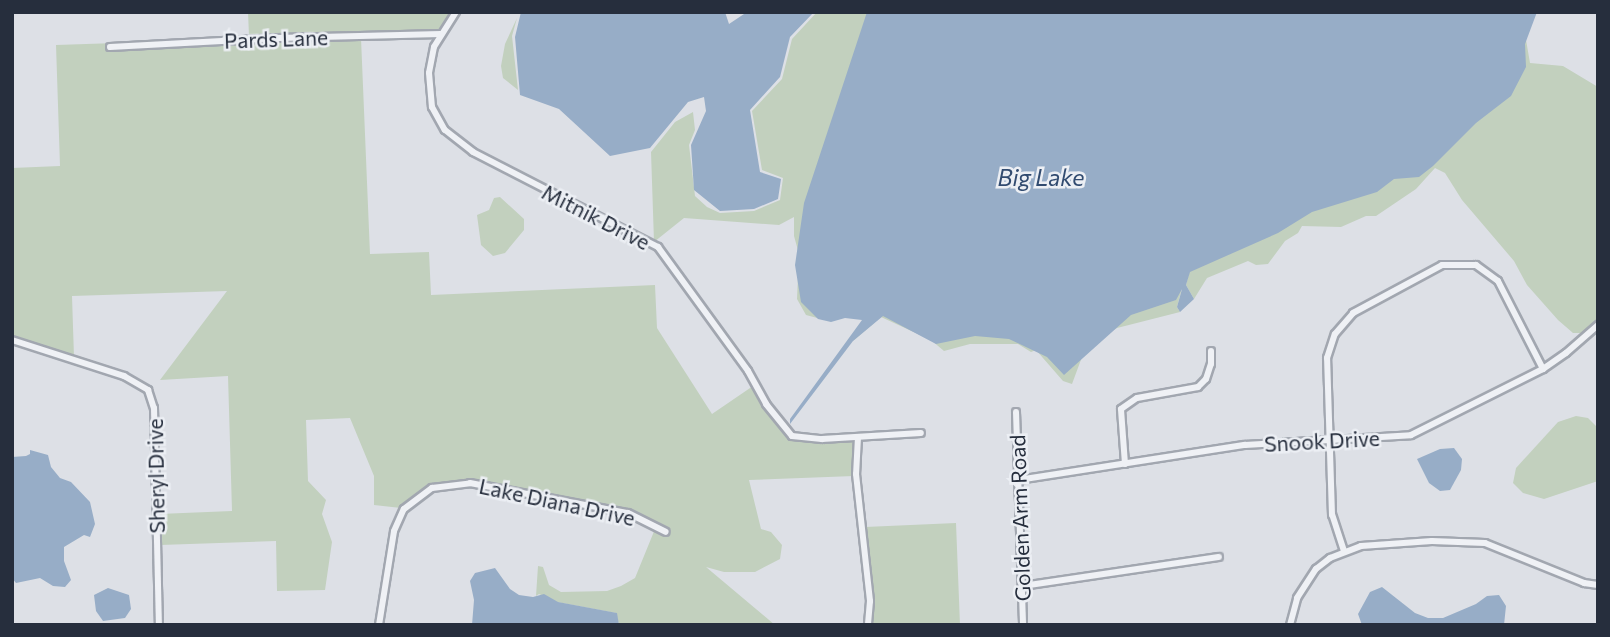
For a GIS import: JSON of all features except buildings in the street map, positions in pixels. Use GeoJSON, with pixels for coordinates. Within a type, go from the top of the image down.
{"type":"FeatureCollection","features":[{"type":"Feature","properties":{"kind":"street","name":"Mitnik Drive"},"geometry":{"type":"LineString","coordinates":[[456,12],[441,34],[430,58],[429,90],[438,121],[445,130],[473,152],[658,247],[748,371],[766,404],[792,436],[814,439],[921,433]]}},
{"type":"Feature","properties":{"kind":"street","name":"Pards Lane"},"geometry":{"type":"LineString","coordinates":[[110,47],[278,37],[441,34]]}},
{"type":"Feature","properties":{"kind":"street"},"geometry":{"type":"LineString","coordinates":[[1344,551],[1332,515],[1327,358],[1335,334],[1353,313],[1442,265],[1456,262],[1476,265],[1498,281],[1543,369]]}},
{"type":"Feature","properties":{"kind":"street","name":"Snook Drive"},"geometry":{"type":"LineString","coordinates":[[1018,480],[1245,445],[1410,435],[1543,369],[1566,354],[1598,325]]}},
{"type":"Feature","properties":{"kind":"street","name":"Sheryl Drive"},"geometry":{"type":"LineString","coordinates":[[12,340],[124,376],[148,390],[154,408],[159,625]]}},
{"type":"Feature","properties":{"kind":"street"},"geometry":{"type":"LineString","coordinates":[[1125,464],[1121,409],[1146,395],[1198,387],[1206,379],[1211,364],[1211,351]]}},
{"type":"Feature","properties":{"kind":"street","name":"Golden Arm Road"},"geometry":{"type":"LineString","coordinates":[[1016,412],[1023,625]]}},
{"type":"Feature","properties":{"kind":"street"},"geometry":{"type":"LineString","coordinates":[[858,437],[856,474],[870,601],[868,625]]}},
{"type":"Feature","properties":{"kind":"street","name":"Lake Diana Drive"},"geometry":{"type":"LineString","coordinates":[[379,625],[394,531],[404,509],[432,488],[470,483],[628,513],[666,532]]}},
{"type":"Feature","properties":{"kind":"street"},"geometry":{"type":"LineString","coordinates":[[1290,625],[1305,582],[1330,558],[1344,551],[1374,544],[1485,542],[1565,576],[1598,585]]}},
{"type":"Feature","properties":{"kind":"street"},"geometry":{"type":"LineString","coordinates":[[1021,586],[1219,557]]}},
{"type":"Feature","properties":{"kind":"green space"},"geometry":{"type":"Polygon","coordinates":[[[248,12],[453,12],[441,30],[249,36],[248,12]]]}},
{"type":"Feature","properties":{"kind":"green space"},"geometry":{"type":"Polygon","coordinates":[[[817,12],[917,12],[1182,288],[1177,307],[1180,312],[1117,328],[1101,337],[1082,357],[1072,384],[1063,381],[1036,350],[1031,352],[1018,344],[970,344],[944,351],[931,340],[881,317],[853,341],[866,316],[821,319],[806,315],[797,299],[799,254],[794,236],[794,217],[779,225],[684,218],[654,242],[651,152],[675,122],[693,112],[695,130],[689,145],[695,196],[707,207],[720,213],[754,211],[780,200],[783,178],[762,170],[752,111],[782,79],[792,39],[817,12]]]}},
{"type":"Feature","properties":{"kind":"green space"},"geometry":{"type":"Polygon","coordinates":[[[517,18],[512,36],[518,90],[503,78],[501,66],[505,44],[517,18]]]}},
{"type":"Feature","properties":{"kind":"green space"},"geometry":{"type":"Polygon","coordinates":[[[1525,34],[1530,63],[1563,66],[1598,87],[1598,321],[1587,333],[1573,333],[1558,320],[1527,285],[1514,261],[1462,200],[1445,173],[1435,168],[1416,189],[1376,216],[1366,216],[1341,227],[1302,226],[1298,233],[1285,241],[1268,264],[1256,265],[1248,261],[1207,278],[1194,299],[1186,285],[1189,273],[1187,259],[1525,34]]]}},
{"type":"Feature","properties":{"kind":"green space"},"geometry":{"type":"Polygon","coordinates":[[[361,38],[370,254],[429,252],[431,295],[655,285],[657,328],[712,414],[753,386],[792,439],[815,442],[855,440],[854,476],[749,480],[761,529],[771,532],[782,545],[780,559],[755,572],[724,572],[706,567],[775,625],[619,625],[616,613],[557,602],[539,594],[536,596],[538,566],[543,567],[549,585],[561,592],[607,591],[621,586],[635,578],[655,529],[667,535],[669,530],[628,511],[470,480],[431,485],[401,508],[374,505],[374,476],[350,418],[306,420],[308,481],[326,500],[322,514],[332,542],[325,590],[277,591],[276,541],[160,545],[159,514],[232,511],[228,376],[160,380],[227,291],[72,296],[74,357],[12,335],[12,168],[60,166],[56,45],[116,43],[108,44],[108,50],[361,38]]]}},
{"type":"Feature","properties":{"kind":"green space"},"geometry":{"type":"Polygon","coordinates":[[[500,197],[524,219],[524,230],[505,253],[493,256],[481,245],[477,215],[489,210],[494,198],[500,197]]]}},
{"type":"Feature","properties":{"kind":"green space"},"geometry":{"type":"Polygon","coordinates":[[[1576,416],[1588,418],[1598,428],[1598,481],[1544,499],[1523,493],[1513,483],[1516,468],[1558,422],[1576,416]]]}},
{"type":"Feature","properties":{"kind":"green space"},"geometry":{"type":"Polygon","coordinates":[[[956,523],[960,625],[870,625],[872,602],[865,527],[956,523]]]}},
{"type":"Feature","properties":{"kind":"water"},"geometry":{"type":"Polygon","coordinates":[[[521,12],[725,12],[729,24],[747,12],[814,12],[790,37],[780,77],[750,110],[760,172],[781,179],[778,199],[754,209],[720,211],[694,190],[691,145],[706,111],[704,97],[688,102],[650,148],[610,156],[559,109],[520,95],[515,37],[521,12]]]}},
{"type":"Feature","properties":{"kind":"water","name":"Big Lake"},"geometry":{"type":"Polygon","coordinates":[[[867,12],[1537,12],[1525,44],[1526,67],[1511,96],[1476,123],[1433,166],[1419,177],[1394,179],[1377,192],[1312,212],[1278,233],[1190,272],[1186,285],[1194,299],[1180,312],[1177,307],[1182,289],[1176,300],[1131,315],[1064,375],[1047,357],[1009,339],[975,336],[936,344],[883,316],[853,341],[790,424],[790,419],[862,320],[845,318],[831,322],[818,319],[801,302],[795,265],[804,203],[867,12]]]}},
{"type":"Feature","properties":{"kind":"water"},"geometry":{"type":"Polygon","coordinates":[[[1454,448],[1462,459],[1461,470],[1450,490],[1440,491],[1429,483],[1417,459],[1440,449],[1454,448]]]}},
{"type":"Feature","properties":{"kind":"water"},"geometry":{"type":"Polygon","coordinates":[[[30,450],[48,455],[51,467],[60,478],[71,482],[90,502],[95,524],[90,537],[84,535],[64,547],[64,561],[71,580],[65,587],[53,586],[40,578],[16,583],[12,578],[12,457],[26,456],[30,454],[30,450]]]}},
{"type":"Feature","properties":{"kind":"water"},"geometry":{"type":"Polygon","coordinates":[[[495,568],[510,589],[519,595],[533,597],[544,594],[558,602],[617,613],[619,625],[472,625],[474,600],[470,581],[475,573],[495,568]]]}},
{"type":"Feature","properties":{"kind":"water"},"geometry":{"type":"Polygon","coordinates":[[[1382,587],[1415,613],[1428,618],[1443,618],[1476,604],[1487,596],[1499,595],[1506,606],[1504,625],[1362,625],[1358,614],[1370,592],[1382,587]]]}},
{"type":"Feature","properties":{"kind":"water"},"geometry":{"type":"Polygon","coordinates":[[[108,588],[129,595],[131,609],[125,618],[103,621],[96,611],[94,595],[108,588]]]}}]}
